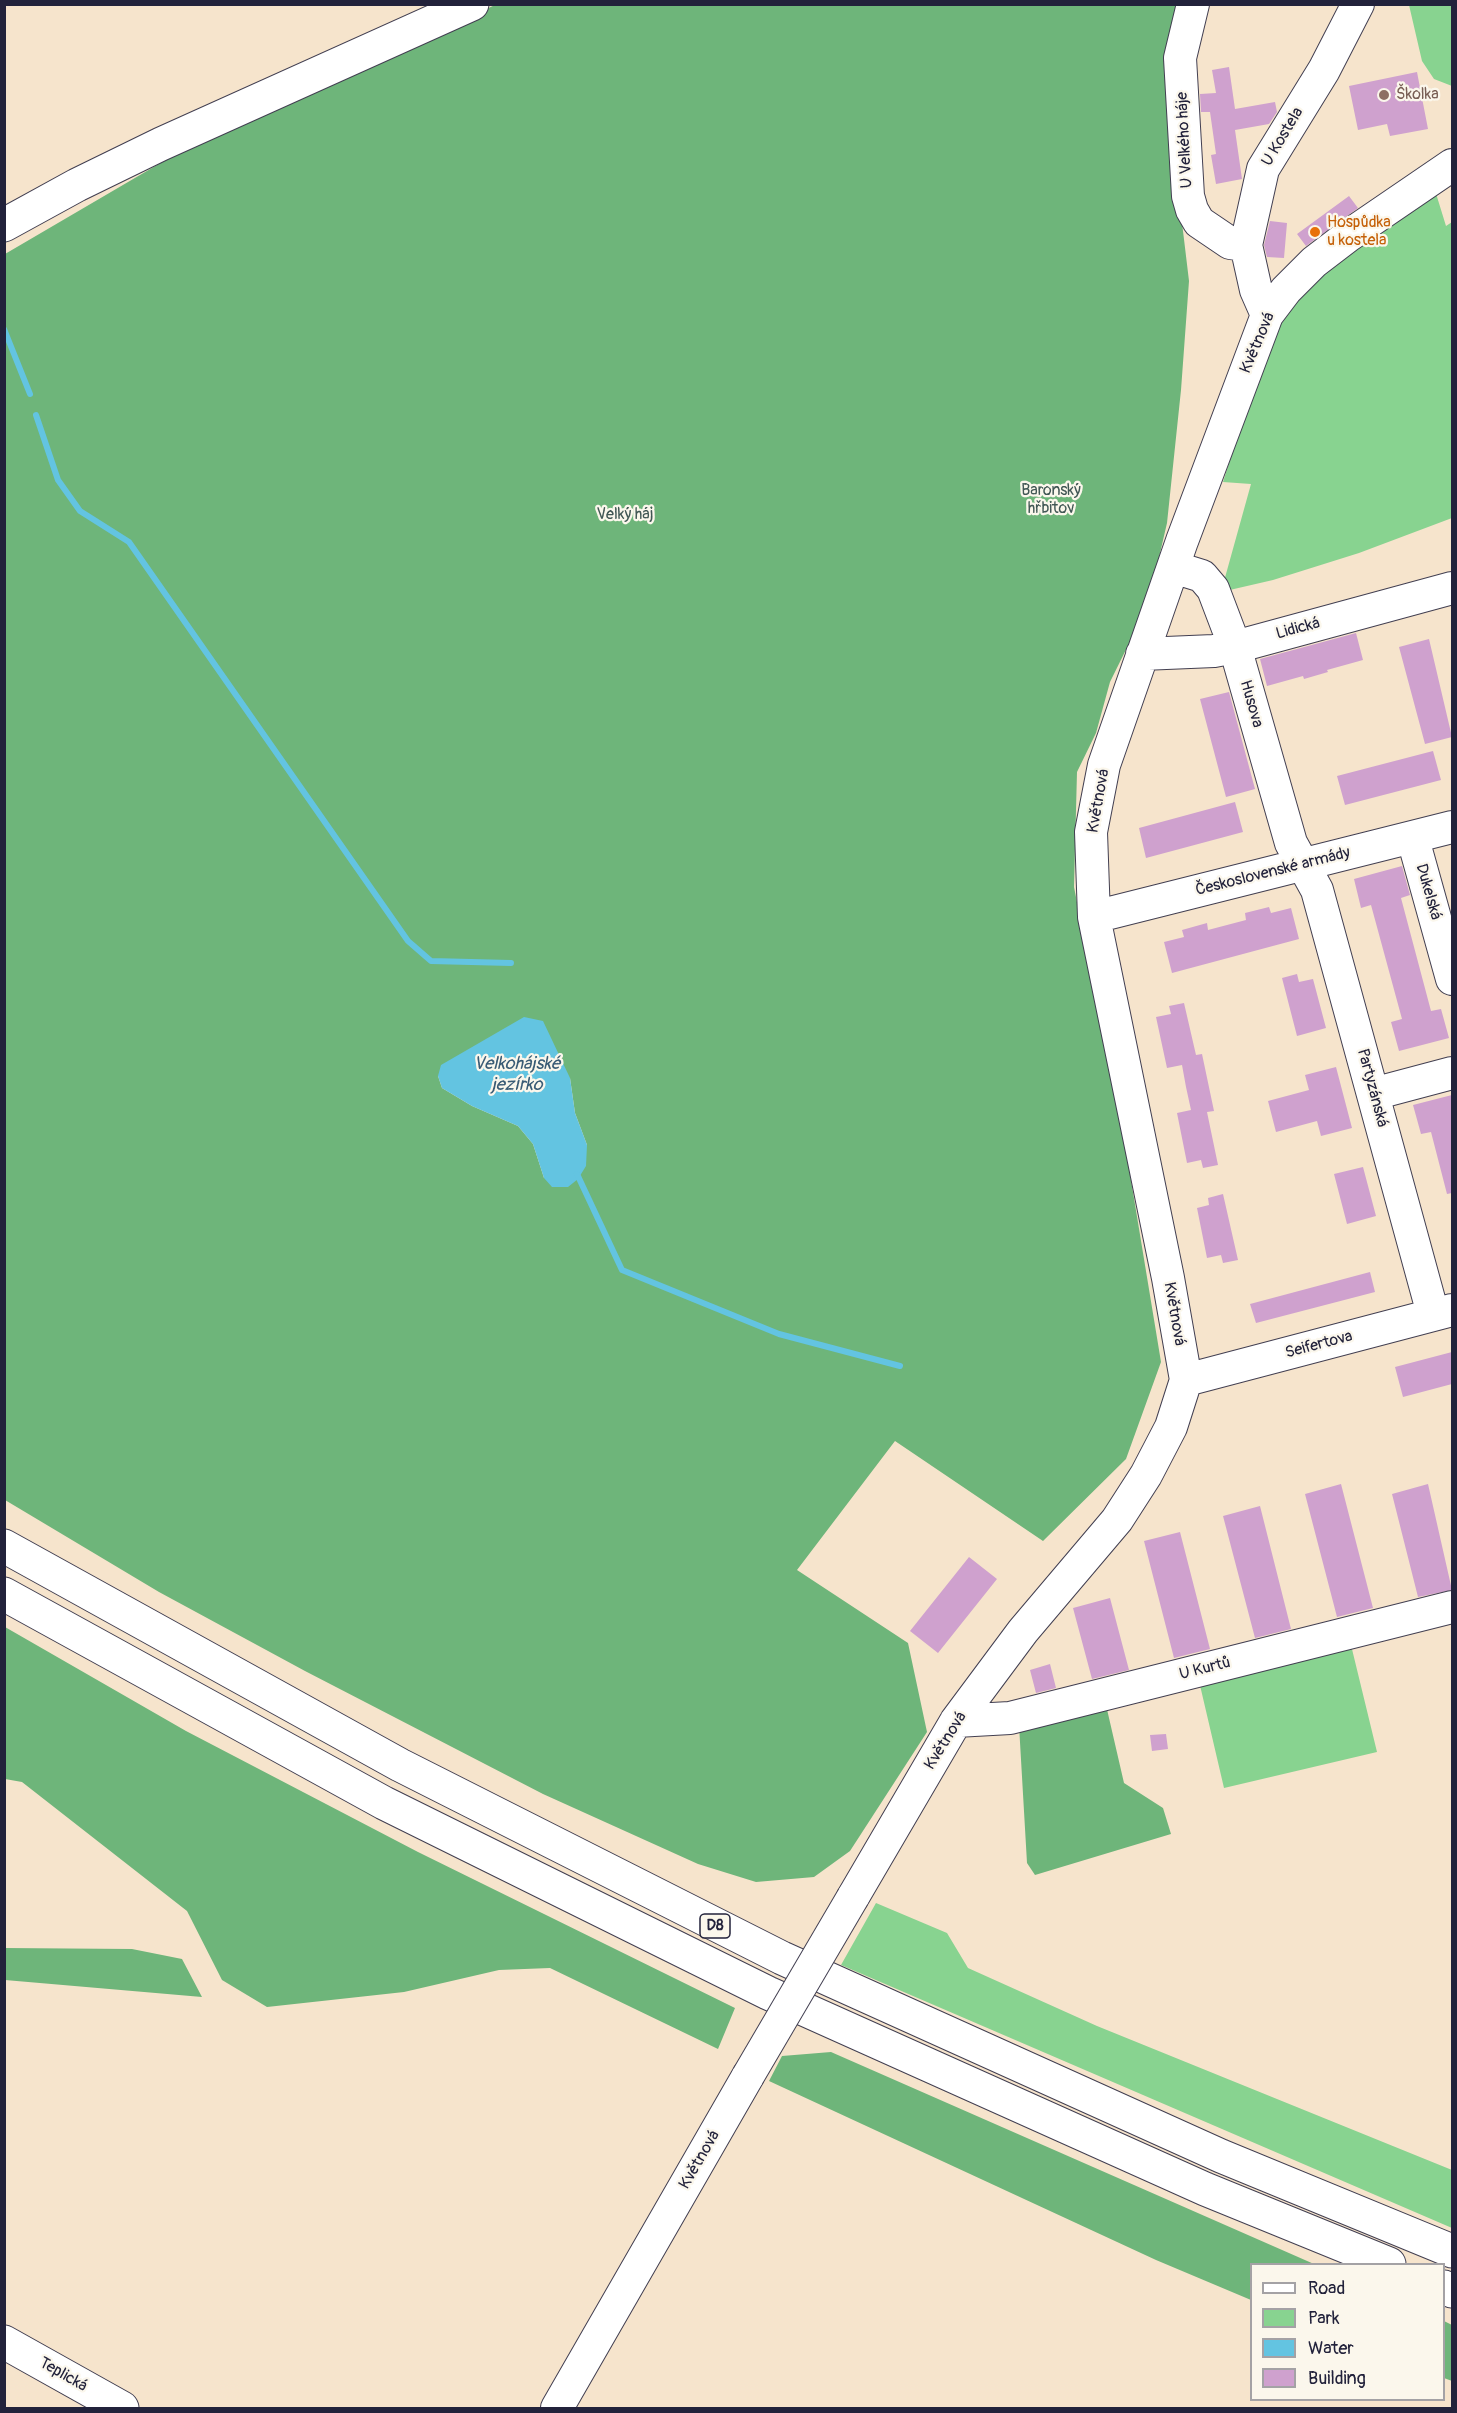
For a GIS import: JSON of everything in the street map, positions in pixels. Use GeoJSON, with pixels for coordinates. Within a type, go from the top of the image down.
{"type":"FeatureCollection","features":[{"type":"Feature","properties":{"kind":"main road"},"geometry":{"type":"LineString","coordinates":[[4,225],[77,185],[161,144],[472,4]]}},
{"type":"Feature","properties":{"kind":"main road","name":"D8"},"geometry":{"type":"LineString","coordinates":[[4,1546],[400,1765],[782,1958],[1221,2156],[1452,2251]]}},
{"type":"Feature","properties":{"kind":"main road","name":"D8"},"geometry":{"type":"LineString","coordinates":[[4,1594],[384,1803],[768,1994],[1205,2189],[1384,2263]]}},
{"type":"Feature","properties":{"kind":"main road","name":"Teplická"},"geometry":{"type":"LineString","coordinates":[[4,2342],[122,2409]]}},
{"type":"Feature","properties":{"kind":"street","name":"U Velkého háje"},"geometry":{"type":"LineString","coordinates":[[1193,4],[1180,58],[1188,196],[1199,222],[1230,243],[1246,246]]}},
{"type":"Feature","properties":{"kind":"street","name":"U Kostela"},"geometry":{"type":"LineString","coordinates":[[1267,315],[1256,290],[1246,246],[1263,169],[1324,70],[1358,4]]}},
{"type":"Feature","properties":{"kind":"street","name":"Květnová"},"geometry":{"type":"LineString","coordinates":[[557,2409],[748,2076],[956,1721],[1023,1631],[1117,1520],[1146,1475],[1170,1427],[1186,1380],[1168,1278],[1094,917],[1091,832],[1104,765],[1173,567],[1267,315],[1286,290],[1314,262],[1452,165]]}},
{"type":"Feature","properties":{"kind":"street","name":"Husova"},"geometry":{"type":"LineString","coordinates":[[1173,567],[1202,576],[1213,589],[1235,647],[1291,843],[1303,864]]}},
{"type":"Feature","properties":{"kind":"street","name":"Lidická"},"geometry":{"type":"LineString","coordinates":[[1142,654],[1214,651],[1235,647],[1452,588]]}},
{"type":"Feature","properties":{"kind":"street","name":"Československé armády"},"geometry":{"type":"LineString","coordinates":[[1094,917],[1303,864],[1413,839],[1452,827]]}},
{"type":"Feature","properties":{"kind":"street","name":"Dukelská"},"geometry":{"type":"LineString","coordinates":[[1413,839],[1452,979]]}},
{"type":"Feature","properties":{"kind":"street","name":"Partyzánská"},"geometry":{"type":"LineString","coordinates":[[1303,864],[1317,890],[1374,1094],[1443,1312]]}},
{"type":"Feature","properties":{"kind":"street"},"geometry":{"type":"LineString","coordinates":[[1374,1094],[1452,1073]]}},
{"type":"Feature","properties":{"kind":"street","name":"Seifertova"},"geometry":{"type":"LineString","coordinates":[[1186,1380],[1443,1312]]}},
{"type":"Feature","properties":{"kind":"street","name":"U Kurtů"},"geometry":{"type":"LineString","coordinates":[[956,1721],[1010,1718],[1452,1607]]}},
{"type":"Feature","properties":{"kind":"green space","name":"Velký háj"},"geometry":{"type":"Polygon","coordinates":[[[495,5],[1188,5],[1177,181],[1189,281],[1181,390],[1167,523],[1148,605],[1110,682],[1096,733],[1077,772],[1074,887],[1127,1156],[1161,1362],[1126,1459],[1043,1541],[895,1441],[797,1570],[908,1643],[927,1732],[850,1851],[814,1877],[756,1882],[698,1864],[543,1794],[305,1671],[159,1592],[5,1500],[5,254],[193,144],[495,5]],[[438,1076],[442,1088],[472,1106],[518,1126],[533,1144],[544,1178],[587,1145],[575,1113],[570,1078],[438,1076]]]}},
{"type":"Feature","properties":{"kind":"green space"},"geometry":{"type":"Polygon","coordinates":[[[1409,5],[1452,5],[1452,86],[1434,79],[1422,61],[1409,5]]]}},
{"type":"Feature","properties":{"kind":"green space"},"geometry":{"type":"Polygon","coordinates":[[[1434,187],[1446,226],[1452,222],[1452,518],[1359,553],[1273,580],[1221,592],[1251,484],[1223,482],[1272,327],[1283,306],[1434,187]]]}},
{"type":"Feature","properties":{"kind":"green space"},"geometry":{"type":"Polygon","coordinates":[[[5,1627],[186,1731],[418,1852],[735,2008],[718,2049],[550,1968],[499,1970],[404,1992],[267,2007],[222,1980],[187,1911],[22,1782],[5,1779],[5,1627]]]}},
{"type":"Feature","properties":{"kind":"green space"},"geometry":{"type":"Polygon","coordinates":[[[1351,1645],[1377,1752],[1224,1788],[1199,1681],[1351,1645]]]}},
{"type":"Feature","properties":{"kind":"green space"},"geometry":{"type":"Polygon","coordinates":[[[1106,1705],[1124,1783],[1163,1808],[1171,1834],[1035,1875],[1027,1863],[1019,1725],[1106,1705]]]}},
{"type":"Feature","properties":{"kind":"green space"},"geometry":{"type":"Polygon","coordinates":[[[876,1903],[947,1933],[968,1968],[1097,2026],[1452,2170],[1452,2228],[841,1965],[876,1903]]]}},
{"type":"Feature","properties":{"kind":"green space"},"geometry":{"type":"Polygon","coordinates":[[[5,1948],[132,1949],[182,1959],[202,1997],[5,1980],[5,1948]]]}},
{"type":"Feature","properties":{"kind":"green space"},"geometry":{"type":"Polygon","coordinates":[[[831,2052],[1312,2263],[1250,2263],[1250,2300],[1156,2260],[769,2081],[782,2056],[831,2052]]]}},
{"type":"Feature","properties":{"kind":"green space"},"geometry":{"type":"Polygon","coordinates":[[[1445,2322],[1452,2325],[1452,2381],[1445,2378],[1445,2322]]]}},
{"type":"Feature","properties":{"kind":"water","name":"Velkohájské jezírko"},"geometry":{"type":"Polygon","coordinates":[[[524,1017],[543,1021],[570,1078],[575,1113],[587,1145],[586,1166],[578,1179],[568,1187],[552,1187],[544,1178],[533,1144],[518,1126],[472,1106],[442,1088],[438,1076],[441,1065],[524,1017]]]}},
{"type":"Feature","properties":{"kind":"building"},"geometry":{"type":"Polygon","coordinates":[[[1229,67],[1235,109],[1275,102],[1277,112],[1269,124],[1235,130],[1242,179],[1216,184],[1211,155],[1216,154],[1210,112],[1201,112],[1200,94],[1216,93],[1212,70],[1229,67]]]}},
{"type":"Feature","properties":{"kind":"building"},"geometry":{"type":"Polygon","coordinates":[[[1417,72],[1428,129],[1390,136],[1387,124],[1358,130],[1349,86],[1417,72]]]}},
{"type":"Feature","properties":{"kind":"building"},"geometry":{"type":"Polygon","coordinates":[[[1349,196],[1358,208],[1306,246],[1297,234],[1349,196]]]}},
{"type":"Feature","properties":{"kind":"building"},"geometry":{"type":"Polygon","coordinates":[[[1270,221],[1287,223],[1284,258],[1267,257],[1264,245],[1270,221]]]}},
{"type":"Feature","properties":{"kind":"building"},"geometry":{"type":"Polygon","coordinates":[[[1356,633],[1363,660],[1304,679],[1303,676],[1267,686],[1260,659],[1356,633]]]}},
{"type":"Feature","properties":{"kind":"building"},"geometry":{"type":"Polygon","coordinates":[[[1429,639],[1452,737],[1425,744],[1399,647],[1429,639]]]}},
{"type":"Feature","properties":{"kind":"building"},"geometry":{"type":"Polygon","coordinates":[[[1229,692],[1255,789],[1226,797],[1200,699],[1229,692]]]}},
{"type":"Feature","properties":{"kind":"building"},"geometry":{"type":"Polygon","coordinates":[[[1433,751],[1441,780],[1345,805],[1337,776],[1433,751]]]}},
{"type":"Feature","properties":{"kind":"building"},"geometry":{"type":"Polygon","coordinates":[[[1235,802],[1243,832],[1146,858],[1139,828],[1235,802]]]}},
{"type":"Feature","properties":{"kind":"building"},"geometry":{"type":"Polygon","coordinates":[[[1402,866],[1410,895],[1401,898],[1431,1011],[1441,1009],[1449,1038],[1399,1051],[1391,1022],[1402,1019],[1371,905],[1361,908],[1354,879],[1402,866]]]}},
{"type":"Feature","properties":{"kind":"building"},"geometry":{"type":"Polygon","coordinates":[[[1269,907],[1271,913],[1291,908],[1299,939],[1172,973],[1164,942],[1184,937],[1182,930],[1207,923],[1208,930],[1246,920],[1245,913],[1269,907]]]}},
{"type":"Feature","properties":{"kind":"building"},"geometry":{"type":"Polygon","coordinates":[[[1297,974],[1299,982],[1313,979],[1326,1028],[1297,1036],[1282,978],[1297,974]]]}},
{"type":"Feature","properties":{"kind":"building"},"geometry":{"type":"Polygon","coordinates":[[[1184,1003],[1196,1055],[1202,1054],[1214,1111],[1207,1112],[1218,1165],[1203,1168],[1201,1160],[1187,1163],[1177,1113],[1191,1110],[1182,1065],[1167,1068],[1156,1017],[1171,1014],[1169,1006],[1184,1003]]]}},
{"type":"Feature","properties":{"kind":"building"},"geometry":{"type":"Polygon","coordinates":[[[1336,1067],[1352,1128],[1321,1136],[1317,1121],[1276,1132],[1268,1101],[1309,1090],[1305,1075],[1336,1067]]]}},
{"type":"Feature","properties":{"kind":"building"},"geometry":{"type":"Polygon","coordinates":[[[1452,1095],[1452,1193],[1447,1194],[1431,1132],[1421,1134],[1413,1105],[1452,1095]]]}},
{"type":"Feature","properties":{"kind":"building"},"geometry":{"type":"Polygon","coordinates":[[[1363,1167],[1376,1216],[1347,1224],[1334,1174],[1363,1167]]]}},
{"type":"Feature","properties":{"kind":"building"},"geometry":{"type":"Polygon","coordinates":[[[1223,1194],[1238,1260],[1223,1263],[1221,1255],[1207,1258],[1197,1208],[1209,1205],[1208,1198],[1223,1194]]]}},
{"type":"Feature","properties":{"kind":"building"},"geometry":{"type":"Polygon","coordinates":[[[1370,1272],[1375,1292],[1256,1323],[1250,1304],[1370,1272]]]}},
{"type":"Feature","properties":{"kind":"building"},"geometry":{"type":"Polygon","coordinates":[[[1452,1352],[1452,1384],[1403,1397],[1395,1367],[1452,1352]]]}},
{"type":"Feature","properties":{"kind":"building"},"geometry":{"type":"Polygon","coordinates":[[[1341,1484],[1373,1608],[1337,1617],[1305,1494],[1341,1484]]]}},
{"type":"Feature","properties":{"kind":"building"},"geometry":{"type":"Polygon","coordinates":[[[1428,1484],[1452,1590],[1418,1597],[1392,1494],[1428,1484]]]}},
{"type":"Feature","properties":{"kind":"building"},"geometry":{"type":"Polygon","coordinates":[[[1260,1506],[1291,1629],[1255,1638],[1223,1516],[1260,1506]]]}},
{"type":"Feature","properties":{"kind":"building"},"geometry":{"type":"Polygon","coordinates":[[[1180,1532],[1210,1649],[1174,1658],[1144,1541],[1180,1532]]]}},
{"type":"Feature","properties":{"kind":"building"},"geometry":{"type":"Polygon","coordinates":[[[969,1557],[997,1579],[938,1653],[910,1631],[969,1557]]]}},
{"type":"Feature","properties":{"kind":"building"},"geometry":{"type":"Polygon","coordinates":[[[1110,1598],[1129,1670],[1092,1679],[1073,1608],[1110,1598]]]}},
{"type":"Feature","properties":{"kind":"building"},"geometry":{"type":"Polygon","coordinates":[[[1050,1664],[1056,1688],[1036,1693],[1030,1670],[1050,1664]]]}},
{"type":"Feature","properties":{"kind":"building"},"geometry":{"type":"Polygon","coordinates":[[[1166,1734],[1168,1749],[1152,1751],[1150,1735],[1166,1734]]]}},
{"type":"Feature","properties":{"kind":"waterway"},"geometry":{"type":"LineString","coordinates":[[4,329],[30,394]]}},
{"type":"Feature","properties":{"kind":"waterway"},"geometry":{"type":"LineString","coordinates":[[36,415],[58,480],[80,511],[129,542],[408,941],[431,961],[511,963]]}},
{"type":"Feature","properties":{"kind":"waterway"},"geometry":{"type":"LineString","coordinates":[[577,1174],[622,1270],[779,1334],[900,1366]]}},
{"type":"Feature","properties":{"kind":"place","name":"Školka"},"geometry":{"type":"Point","coordinates":[1384,95]}},
{"type":"Feature","properties":{"kind":"place","name":"Hospůdka u kostela"},"geometry":{"type":"Point","coordinates":[1315,232]}},
{"type":"Feature","properties":{"kind":"park label","name":"Baronský hřbitov"},"geometry":{"type":"Point","coordinates":[1051,500]}}]}
